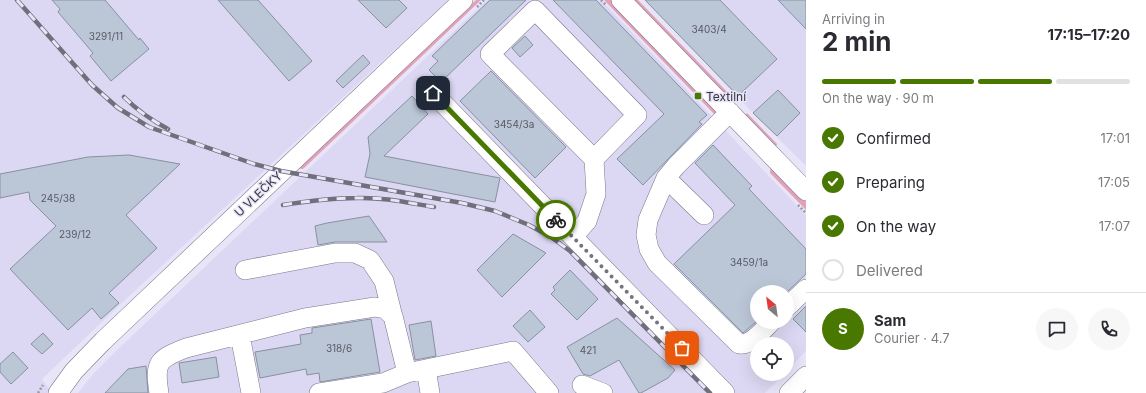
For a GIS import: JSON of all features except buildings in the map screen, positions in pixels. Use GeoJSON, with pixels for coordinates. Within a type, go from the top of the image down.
{"type":"FeatureCollection","features":[{"type":"Feature","properties":{"kind":"street","name":"U VLEČKY"},"geometry":{"type":"LineString","coordinates":[[50,390],[74,371],[103,341],[463,0]]}},
{"type":"Feature","properties":{"kind":"street"},"geometry":{"type":"LineString","coordinates":[[621,0],[806,191]]}},
{"type":"Feature","properties":{"kind":"street"},"geometry":{"type":"LineString","coordinates":[[573,237],[587,220],[596,194],[594,159],[490,54],[535,10],[637,115],[594,159]]}},
{"type":"Feature","properties":{"kind":"street"},"geometry":{"type":"LineString","coordinates":[[433,93],[725,393]]}},
{"type":"Feature","properties":{"kind":"street"},"geometry":{"type":"LineString","coordinates":[[730,112],[666,178],[648,220],[646,235],[649,249],[657,263],[739,344],[743,345],[749,343],[764,329]]}},
{"type":"Feature","properties":{"kind":"street"},"geometry":{"type":"LineString","coordinates":[[666,178],[704,215]]}},
{"type":"Feature","properties":{"kind":"street"},"geometry":{"type":"LineString","coordinates":[[245,270],[335,253],[355,253],[370,260],[384,281],[407,373]]}},
{"type":"Feature","properties":{"kind":"street"},"geometry":{"type":"LineString","coordinates":[[794,300],[806,289]]}},
{"type":"Feature","properties":{"kind":"street"},"geometry":{"type":"LineString","coordinates":[[159,393],[156,376],[158,365],[168,355],[186,348],[305,318],[375,307],[385,309],[393,317]]}},
{"type":"Feature","properties":{"kind":"street"},"geometry":{"type":"LineString","coordinates":[[240,335],[251,393]]}},
{"type":"Feature","properties":{"kind":"street"},"geometry":{"type":"LineString","coordinates":[[319,393],[383,383],[407,373],[513,352],[549,393]]}},
{"type":"Feature","properties":{"kind":"street"},"geometry":{"type":"LineString","coordinates":[[426,369],[430,393]]}},
{"type":"Feature","properties":{"kind":"street"},"geometry":{"type":"LineString","coordinates":[[789,393],[806,376]]}},
{"type":"Feature","properties":{"kind":"street"},"geometry":{"type":"LineString","coordinates":[[582,385],[603,393]]}},
{"type":"Feature","properties":{"kind":"path"},"geometry":{"type":"LineString","coordinates":[[38,393],[50,390]]}},
{"type":"Feature","properties":{"kind":"shaded area"},"geometry":{"type":"Polygon","coordinates":[[[0,0],[448,0],[42,379],[52,393],[0,393],[0,0]]]}},
{"type":"Feature","properties":{"kind":"shaded area"},"geometry":{"type":"Polygon","coordinates":[[[476,0],[481,0],[303,169],[297,168],[476,0]]]}},
{"type":"Feature","properties":{"kind":"shaded area"},"geometry":{"type":"Polygon","coordinates":[[[487,0],[601,0],[806,215],[806,351],[794,364],[794,337],[750,337],[750,381],[777,381],[765,393],[78,393],[94,373],[487,0]]]}},
{"type":"Feature","properties":{"kind":"shaded area"},"geometry":{"type":"Polygon","coordinates":[[[604,0],[612,0],[718,114],[716,116],[604,0]]]}},
{"type":"Feature","properties":{"kind":"shaded area"},"geometry":{"type":"Polygon","coordinates":[[[630,0],[638,0],[734,99],[728,100],[630,0]]]}},
{"type":"Feature","properties":{"kind":"shaded area"},"geometry":{"type":"Polygon","coordinates":[[[645,0],[806,0],[806,166],[753,113],[645,0]]]}},
{"type":"Feature","properties":{"kind":"shaded area"},"geometry":{"type":"Polygon","coordinates":[[[747,113],[777,144],[776,147],[745,115],[747,113]]]}},
{"type":"Feature","properties":{"kind":"shaded area"},"geometry":{"type":"Polygon","coordinates":[[[771,165],[806,201],[806,210],[770,173],[771,165]]]}},
{"type":"Feature","properties":{"kind":"railway"},"geometry":{"type":"LineString","coordinates":[[17,0],[92,85],[118,108],[149,127],[254,164],[281,171],[462,203],[495,211],[529,225],[551,237],[570,251],[710,393]]}},
{"type":"Feature","properties":{"kind":"railway"},"geometry":{"type":"LineString","coordinates":[[124,97],[144,114],[168,129]]}},
{"type":"Feature","properties":{"kind":"railway"},"geometry":{"type":"LineString","coordinates":[[283,205],[329,199],[376,198],[434,207]]}},
{"type":"Feature","properties":{"kind":"way so far"},"geometry":{"type":"LineString","coordinates":[[556,220],[682,348]]}},
{"type":"Feature","properties":{"kind":"place","name":"Textilní"},"geometry":{"type":"Point","coordinates":[698,96]}},
{"type":"Feature","properties":{"kind":"route"},"geometry":{"type":"LineString","coordinates":[[433,93],[556,220]]}}]}
